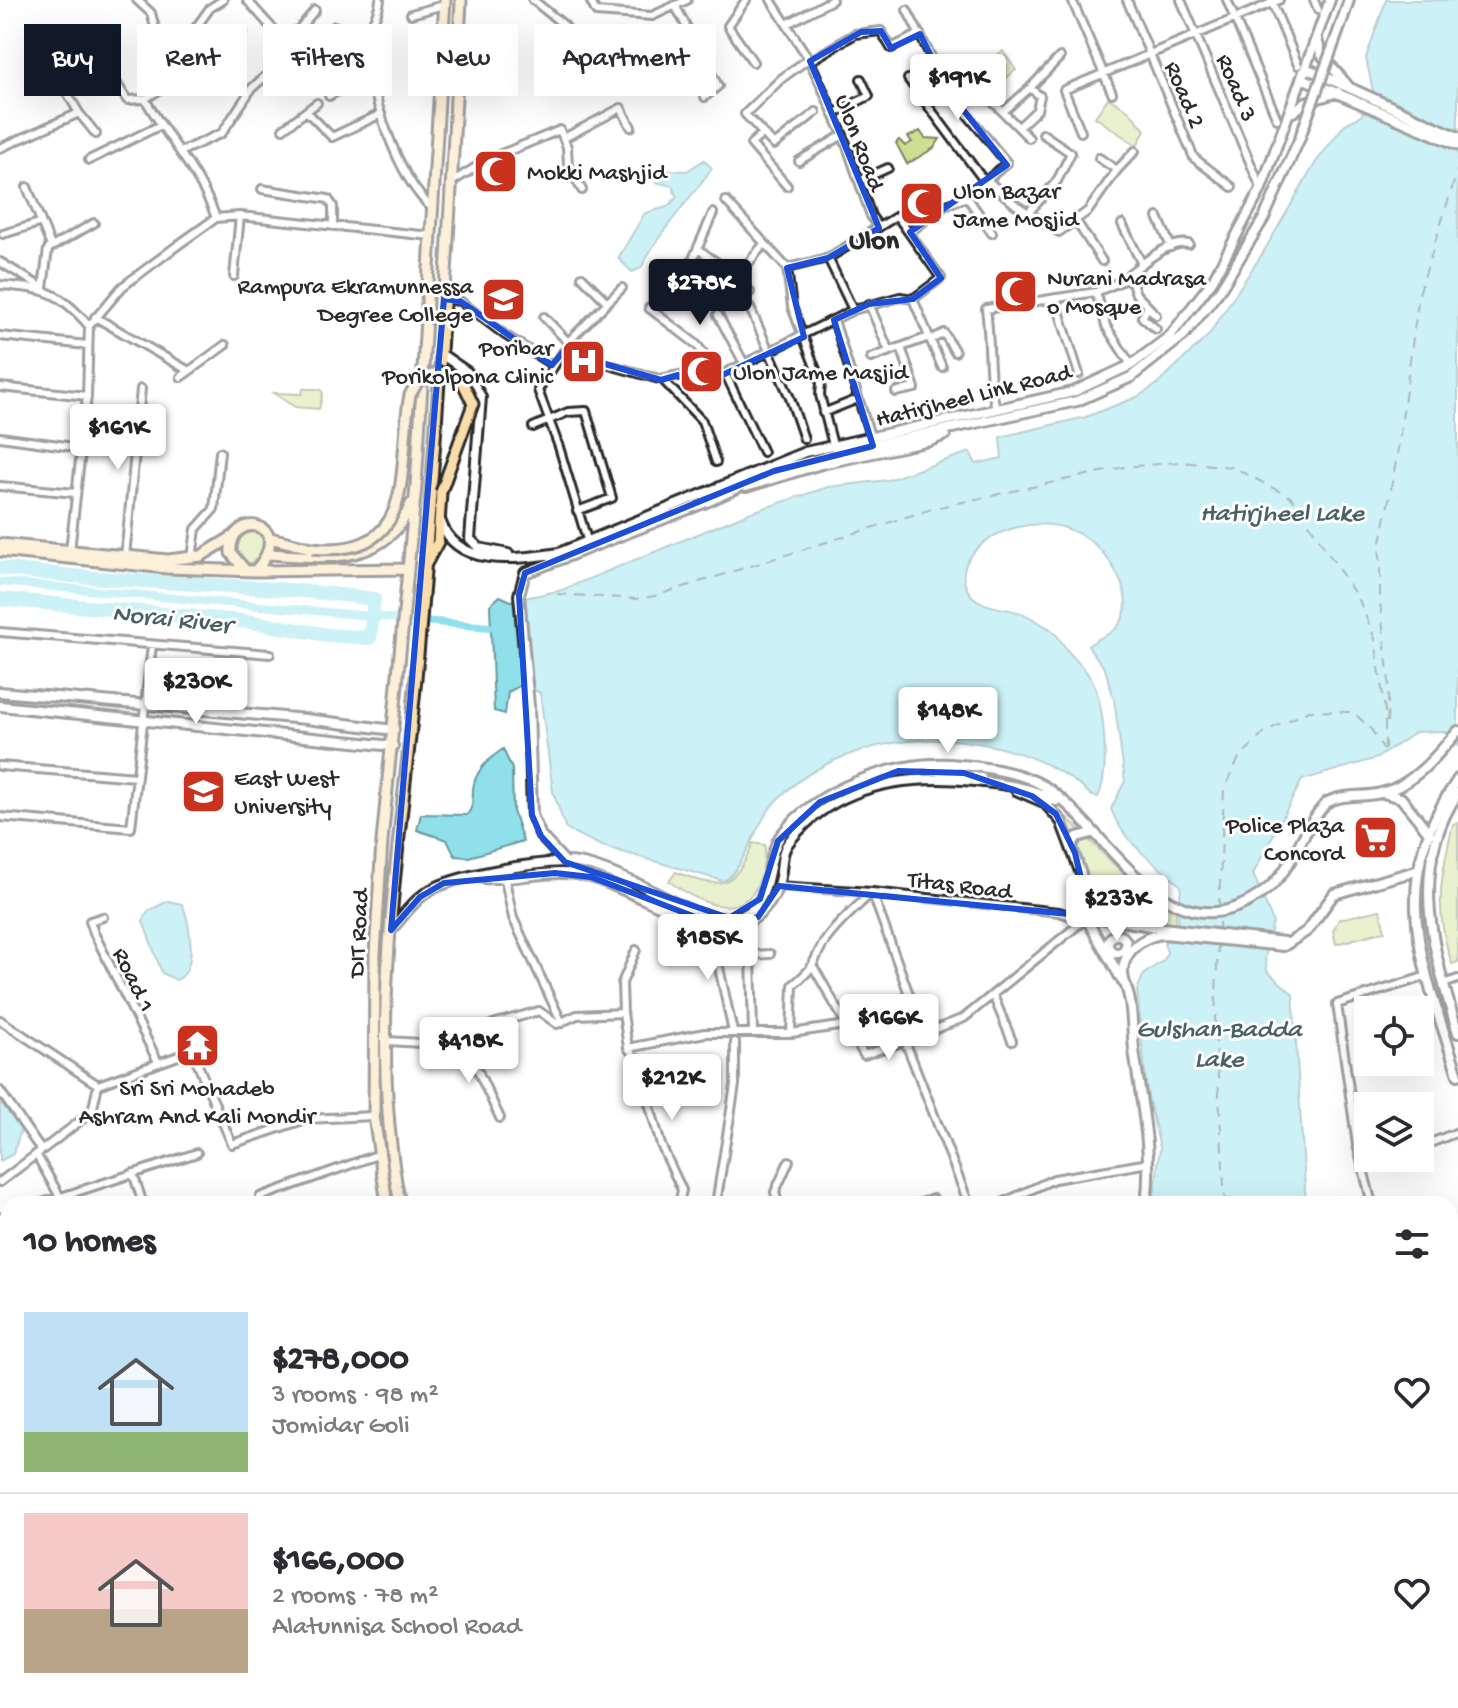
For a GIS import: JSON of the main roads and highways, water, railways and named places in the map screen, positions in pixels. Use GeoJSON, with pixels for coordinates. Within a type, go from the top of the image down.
{"type":"FeatureCollection","features":[{"type":"Feature","properties":{"kind":"main road"},"geometry":{"type":"LineString","coordinates":[[399,1196],[392,1153],[387,1041],[391,930],[426,564],[461,0]]}},
{"type":"Feature","properties":{"kind":"main road","name":"Hatirjheel Link Road"},"geometry":{"type":"LineString","coordinates":[[439,515],[447,536],[464,551],[504,558],[559,553],[780,460],[836,453],[996,409],[1073,392],[1131,365],[1170,336],[1203,296],[1261,189],[1308,69],[1330,0]]}},
{"type":"Feature","properties":{"kind":"main road"},"geometry":{"type":"LineString","coordinates":[[902,436],[956,429],[1077,401],[1131,377],[1165,353],[1220,290],[1264,218],[1299,140],[1349,0]]}},
{"type":"Feature","properties":{"kind":"main road","name":"DIT Road"},"geometry":{"type":"LineString","coordinates":[[385,1196],[377,1155],[374,1116],[375,954],[382,842],[416,486],[444,2]]}},
{"type":"Feature","properties":{"kind":"main road"},"geometry":{"type":"LineString","coordinates":[[1317,39],[1321,54],[1347,93]]}},
{"type":"Feature","properties":{"kind":"main road"},"geometry":{"type":"LineString","coordinates":[[1308,69],[1347,93],[1458,145]]}},
{"type":"Feature","properties":{"kind":"main road"},"geometry":{"type":"LineString","coordinates":[[1304,79],[1458,137]]}},
{"type":"Feature","properties":{"kind":"main road"},"geometry":{"type":"LineString","coordinates":[[1290,116],[1300,105],[1347,93]]}},
{"type":"Feature","properties":{"kind":"main road"},"geometry":{"type":"LineString","coordinates":[[441,354],[467,372],[481,397],[470,539],[479,548],[553,561]]}},
{"type":"Feature","properties":{"kind":"main road"},"geometry":{"type":"LineString","coordinates":[[0,544],[168,560],[192,558],[210,552],[247,525],[258,527],[270,538],[312,548],[334,549],[364,542],[389,523],[400,498],[410,395],[418,381],[439,372],[462,381],[473,404],[441,492],[438,542],[426,564]]}},
{"type":"Feature","properties":{"kind":"main road"},"geometry":{"type":"LineString","coordinates":[[565,862],[546,843],[533,820],[529,706],[519,595],[525,573],[582,553],[730,490],[836,453],[930,441],[956,429]]}},
{"type":"Feature","properties":{"kind":"main road"},"geometry":{"type":"LineString","coordinates":[[250,570],[269,554],[342,557],[374,548],[403,521],[416,486]]}},
{"type":"Feature","properties":{"kind":"main road"},"geometry":{"type":"LineString","coordinates":[[232,537],[231,553],[250,570]]}},
{"type":"Feature","properties":{"kind":"main road"},"geometry":{"type":"LineString","coordinates":[[269,554],[270,538]]}},
{"type":"Feature","properties":{"kind":"main road"},"geometry":{"type":"LineString","coordinates":[[0,551],[167,568],[408,569]]}},
{"type":"Feature","properties":{"kind":"main road"},"geometry":{"type":"LineString","coordinates":[[0,692],[279,716],[394,730]]}},
{"type":"Feature","properties":{"kind":"main road"},"geometry":{"type":"LineString","coordinates":[[0,706],[393,746]]}},
{"type":"Feature","properties":{"kind":"main road"},"geometry":{"type":"LineString","coordinates":[[195,725],[196,709]]}},
{"type":"Feature","properties":{"kind":"main road"},"geometry":{"type":"LineString","coordinates":[[278,732],[279,716]]}},
{"type":"Feature","properties":{"kind":"main road"},"geometry":{"type":"LineString","coordinates":[[304,735],[306,719]]}},
{"type":"Feature","properties":{"kind":"main road"},"geometry":{"type":"LineString","coordinates":[[370,744],[373,727]]}},
{"type":"Feature","properties":{"kind":"main road"},"geometry":{"type":"LineString","coordinates":[[1382,793],[1419,771],[1458,731]]}},
{"type":"Feature","properties":{"kind":"main road"},"geometry":{"type":"LineString","coordinates":[[391,930],[427,892],[454,880],[565,862],[620,877],[710,916],[738,916],[750,910],[764,894],[776,846],[800,817],[848,787],[898,771],[946,764],[987,769],[1039,784],[1067,807],[1146,886],[1175,904],[1203,910],[1224,909],[1266,891],[1283,873],[1326,803],[1336,798],[1382,793],[1401,798],[1433,835]]}},
{"type":"Feature","properties":{"kind":"main road"},"geometry":{"type":"LineString","coordinates":[[898,771],[955,771],[1029,789],[1067,807]]}},
{"type":"Feature","properties":{"kind":"main road"},"geometry":{"type":"LineString","coordinates":[[473,877],[505,880],[555,873],[585,875],[710,926],[730,928],[754,919],[777,886],[781,858],[789,841],[812,818],[849,795],[903,779],[993,781],[1050,807],[1061,821],[1072,845],[1090,925],[1126,987]]}},
{"type":"Feature","properties":{"kind":"main road"},"geometry":{"type":"LineString","coordinates":[[1458,779],[1416,871],[1416,923],[1427,976],[1458,1075]]}},
{"type":"Feature","properties":{"kind":"main road"},"geometry":{"type":"LineString","coordinates":[[1458,793],[1433,835],[1427,894],[1443,984],[1458,1033]]}},
{"type":"Feature","properties":{"kind":"main road"},"geometry":{"type":"LineString","coordinates":[[1072,845],[1077,837],[1092,833]]}},
{"type":"Feature","properties":{"kind":"main road"},"geometry":{"type":"LineString","coordinates":[[1090,916],[1160,931],[1275,945],[1296,939],[1315,922],[1334,894],[1416,871]]}},
{"type":"Feature","properties":{"kind":"main road"},"geometry":{"type":"LineString","coordinates":[[1125,922],[1121,935],[1127,950],[1122,971],[1149,1163],[1147,1196]]}},
{"type":"Feature","properties":{"kind":"main road"},"geometry":{"type":"LineString","coordinates":[[1106,948],[1113,953],[1127,950],[1160,931]]}},
{"type":"Feature","properties":{"kind":"main road"},"geometry":{"type":"LineString","coordinates":[[1106,948],[1109,939],[1121,935]]}},
{"type":"Feature","properties":{"kind":"water","name":"Hatirjheel Lake"},"geometry":{"type":"Polygon","coordinates":[[[1386,0],[1458,0],[1458,745],[1444,731],[1416,732],[1377,758],[1302,780],[1253,874],[1273,922],[1265,957],[1267,971],[1293,994],[1306,1196],[1154,1196],[1160,1148],[1147,1092],[1137,990],[1144,974],[1164,960],[1167,952],[1164,944],[1178,921],[1181,886],[1132,842],[1111,809],[1125,781],[1114,699],[1105,669],[1088,646],[1118,626],[1126,603],[1120,580],[1099,549],[1073,531],[1044,524],[1016,528],[992,538],[973,553],[964,571],[971,595],[984,603],[1024,614],[1050,629],[1091,679],[1099,700],[1104,743],[1104,774],[1098,797],[1092,796],[1059,771],[1020,753],[977,743],[932,740],[888,744],[846,756],[807,775],[775,802],[737,868],[723,881],[602,846],[566,829],[553,792],[540,693],[523,684],[508,692],[505,714],[494,711],[490,605],[500,596],[511,601],[562,590],[749,513],[828,487],[888,480],[970,452],[976,464],[1002,458],[1000,437],[1086,417],[1137,397],[1156,385],[1208,336],[1264,251],[1316,162],[1345,124],[1361,116],[1373,91],[1366,58],[1386,0]]]}},
{"type":"Feature","properties":{"kind":"water"},"geometry":{"type":"Polygon","coordinates":[[[704,160],[712,168],[665,230],[641,268],[632,272],[618,258],[645,213],[667,207],[677,197],[672,186],[656,182],[661,170],[687,171],[704,160]]]}},
{"type":"Feature","properties":{"kind":"water"},"geometry":{"type":"Polygon","coordinates":[[[503,749],[512,769],[513,811],[523,841],[469,857],[455,856],[447,840],[417,830],[421,814],[467,815],[479,772],[503,749]]]}},
{"type":"Feature","properties":{"kind":"water"},"geometry":{"type":"Polygon","coordinates":[[[168,901],[182,904],[190,933],[188,967],[176,980],[162,973],[143,921],[148,911],[168,901]]]}},
{"type":"Feature","properties":{"kind":"water"},"geometry":{"type":"Polygon","coordinates":[[[0,1096],[23,1123],[13,1154],[0,1161],[0,1096]]]}},
{"type":"Feature","properties":{"kind":"waterway","name":"Norai River"},"geometry":{"type":"LineString","coordinates":[[0,568],[374,599],[370,638],[328,635],[252,622],[0,599]]}},
{"type":"Feature","properties":{"kind":"waterway","name":"Norai River"},"geometry":{"type":"LineString","coordinates":[[0,582],[489,627]]}},
{"type":"Feature","properties":{"kind":"place","name":"Mokki Mashjid"},"geometry":{"type":"Point","coordinates":[496,171]}},
{"type":"Feature","properties":{"kind":"place","name":"Ulon Bazar Jame Mosjid"},"geometry":{"type":"Point","coordinates":[922,204]}},
{"type":"Feature","properties":{"kind":"place","name":"Nurani Madrasa o Mosque"},"geometry":{"type":"Point","coordinates":[1016,291]}},
{"type":"Feature","properties":{"kind":"place","name":"Rampura Ekramunnessa Degree College"},"geometry":{"type":"Point","coordinates":[504,299]}},
{"type":"Feature","properties":{"kind":"place","name":"Poribar Porikolpona Clinic"},"geometry":{"type":"Point","coordinates":[584,361]}},
{"type":"Feature","properties":{"kind":"place","name":"Ulon Jame Masjid"},"geometry":{"type":"Point","coordinates":[702,371]}},
{"type":"Feature","properties":{"kind":"place","name":"East West University"},"geometry":{"type":"Point","coordinates":[203,791]}},
{"type":"Feature","properties":{"kind":"place","name":"Police Plaza Concord"},"geometry":{"type":"Point","coordinates":[1375,838]}},
{"type":"Feature","properties":{"kind":"place","name":"Sri Sri Mohadeb Ashram And Kali Mondir"},"geometry":{"type":"Point","coordinates":[197,1045]}},
{"type":"Feature","properties":{"kind":"district","name":"Ulon"},"geometry":{"type":"Point","coordinates":[874,238]}},
{"type":"Feature","properties":{"kind":"water label","name":"Gulshan-Badda Lake"},"geometry":{"type":"Point","coordinates":[1219,1042]}}]}
